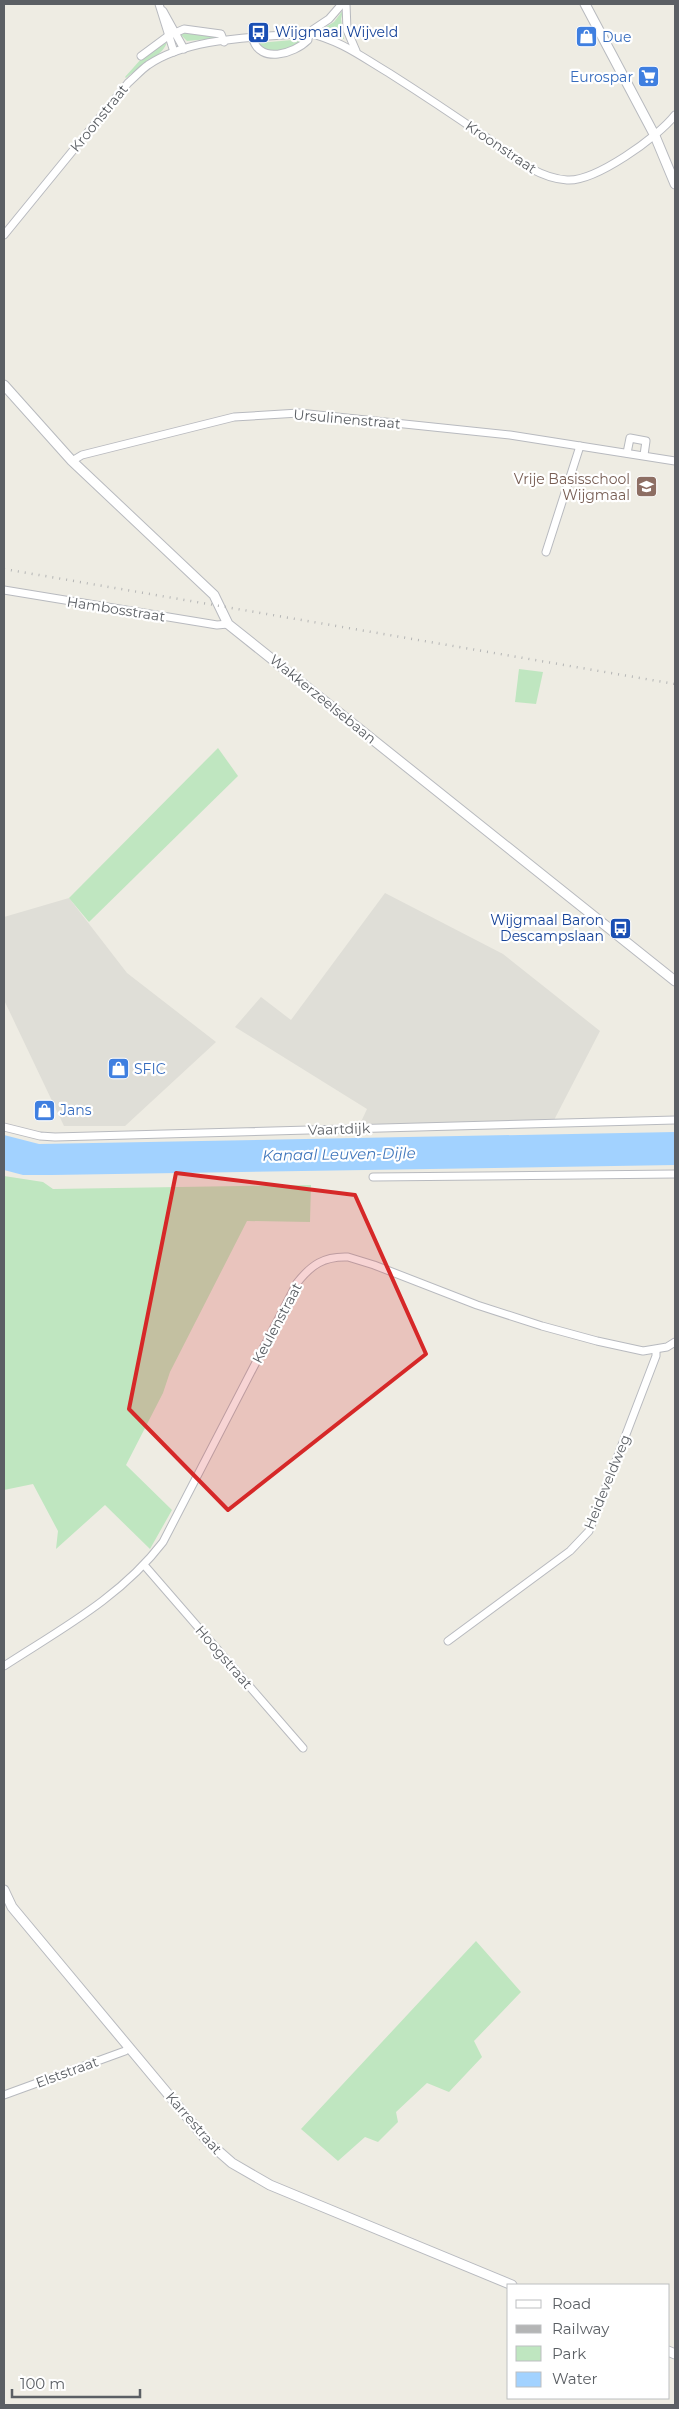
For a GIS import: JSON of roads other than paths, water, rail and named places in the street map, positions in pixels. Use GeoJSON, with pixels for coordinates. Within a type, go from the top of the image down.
{"type":"FeatureCollection","features":[{"type":"Feature","properties":{"kind":"street"},"geometry":{"type":"LineString","coordinates":[[253,39],[255,46],[269,54],[295,51],[308,40],[308,33],[329,19],[342,4]]}},
{"type":"Feature","properties":{"kind":"street"},"geometry":{"type":"LineString","coordinates":[[346,4],[347,30],[356,51]]}},
{"type":"Feature","properties":{"kind":"street"},"geometry":{"type":"LineString","coordinates":[[584,4],[655,136],[675,184]]}},
{"type":"Feature","properties":{"kind":"street"},"geometry":{"type":"LineString","coordinates":[[159,5],[184,49]]}},
{"type":"Feature","properties":{"kind":"street"},"geometry":{"type":"LineString","coordinates":[[159,5],[174,52]]}},
{"type":"Feature","properties":{"kind":"street"},"geometry":{"type":"LineString","coordinates":[[141,56],[168,36],[184,28],[221,34],[224,42]]}},
{"type":"Feature","properties":{"kind":"street","name":"Kroonstraat"},"geometry":{"type":"LineString","coordinates":[[4,236],[128,83],[148,66],[174,52],[184,49],[224,42],[308,33],[325,37],[356,51],[444,108],[532,170],[550,177],[568,180],[584,177],[603,170],[655,136],[675,115]]}},
{"type":"Feature","properties":{"kind":"street","name":"Wakkerzeelsebaan"},"geometry":{"type":"LineString","coordinates":[[4,384],[72,461],[214,595],[228,624],[675,981]]}},
{"type":"Feature","properties":{"kind":"street","name":"Ursulinenstraat"},"geometry":{"type":"LineString","coordinates":[[72,461],[82,455],[234,418],[299,413],[510,435],[675,461]]}},
{"type":"Feature","properties":{"kind":"street"},"geometry":{"type":"LineString","coordinates":[[627,453],[630,438],[646,441],[644,455]]}},
{"type":"Feature","properties":{"kind":"street"},"geometry":{"type":"LineString","coordinates":[[546,552],[580,446]]}},
{"type":"Feature","properties":{"kind":"street","name":"Hambosstraat"},"geometry":{"type":"LineString","coordinates":[[4,590],[217,625],[228,624]]}},
{"type":"Feature","properties":{"kind":"street","name":"Vaartdijk"},"geometry":{"type":"LineString","coordinates":[[4,1127],[40,1136],[55,1137],[675,1120]]}},
{"type":"Feature","properties":{"kind":"street"},"geometry":{"type":"LineString","coordinates":[[373,1176],[675,1174]]}},
{"type":"Feature","properties":{"kind":"street","name":"Keulenstraat"},"geometry":{"type":"LineString","coordinates":[[4,1666],[112,1596],[145,1566],[162,1542],[297,1283],[308,1269],[319,1261],[335,1257],[348,1257],[542,1326],[634,1350],[656,1350],[675,1342]]}},
{"type":"Feature","properties":{"kind":"street","name":"Heideveldweg"},"geometry":{"type":"LineString","coordinates":[[448,1642],[582,1540],[593,1520],[656,1356],[656,1350]]}},
{"type":"Feature","properties":{"kind":"street","name":"Hoogstraat"},"geometry":{"type":"LineString","coordinates":[[145,1566],[303,1748]]}},
{"type":"Feature","properties":{"kind":"street","name":"Karrestraat"},"geometry":{"type":"LineString","coordinates":[[4,1890],[12,1907],[208,2142],[232,2163],[248,2174],[270,2185],[510,2284]]}},
{"type":"Feature","properties":{"kind":"street","name":"Elststraat"},"geometry":{"type":"LineString","coordinates":[[4,2095],[124,2051],[129,2047]]}},
{"type":"Feature","properties":{"kind":"water","name":"Kanaal Leuven-Dijle"},"geometry":{"type":"Polygon","coordinates":[[[675,1132],[675,1165],[52,1175],[23,1175],[4,1170],[4,1135],[39,1144],[675,1132]]]}},
{"type":"Feature","properties":{"kind":"railway"},"geometry":{"type":"LineString","coordinates":[[4,569],[675,684]]}},
{"type":"Feature","properties":{"kind":"place","name":"Wijgmaal Wijveld"},"geometry":{"type":"Point","coordinates":[259,32]}},
{"type":"Feature","properties":{"kind":"place","name":"Due"},"geometry":{"type":"Point","coordinates":[586,37]}},
{"type":"Feature","properties":{"kind":"place","name":"Eurospar"},"geometry":{"type":"Point","coordinates":[649,77]}},
{"type":"Feature","properties":{"kind":"place","name":"Vrije Basisschool Wijgmaal"},"geometry":{"type":"Point","coordinates":[646,487]}},
{"type":"Feature","properties":{"kind":"place","name":"Wijgmaal Baron Descampslaan"},"geometry":{"type":"Point","coordinates":[620,928]}},
{"type":"Feature","properties":{"kind":"place","name":"SFIC"},"geometry":{"type":"Point","coordinates":[118,1069]}},
{"type":"Feature","properties":{"kind":"place","name":"Jans"},"geometry":{"type":"Point","coordinates":[44,1110]}}]}
